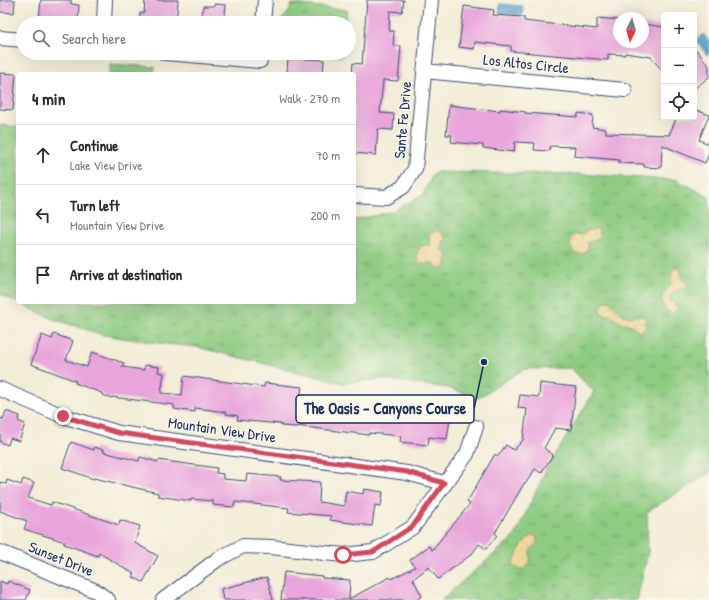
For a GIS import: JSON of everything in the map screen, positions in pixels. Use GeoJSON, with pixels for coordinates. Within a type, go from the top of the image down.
{"type":"FeatureCollection","features":[{"type":"Feature","properties":{"kind":"street"},"geometry":{"type":"LineString","coordinates":[[104,16],[105,0]]}},
{"type":"Feature","properties":{"kind":"street"},"geometry":{"type":"LineString","coordinates":[[264,16],[265,0]]}},
{"type":"Feature","properties":{"kind":"street","name":"Sante Fe Drive"},"geometry":{"type":"LineString","coordinates":[[356,195],[386,197],[404,187],[415,169],[431,0]]}},
{"type":"Feature","properties":{"kind":"street"},"geometry":{"type":"LineString","coordinates":[[0,38],[16,39]]}},
{"type":"Feature","properties":{"kind":"street"},"geometry":{"type":"LineString","coordinates":[[232,60],[260,63]]}},
{"type":"Feature","properties":{"kind":"street","name":"Los Altos Circle"},"geometry":{"type":"LineString","coordinates":[[424,71],[625,90]]}},
{"type":"Feature","properties":{"kind":"street","name":"Mountain View Drive"},"geometry":{"type":"LineString","coordinates":[[0,389],[63,416],[119,433],[407,472],[444,483]]}},
{"type":"Feature","properties":{"kind":"street"},"geometry":{"type":"LineString","coordinates":[[164,600],[218,558],[243,546],[271,547],[343,555],[373,552],[413,526],[467,454],[476,427]]}},
{"type":"Feature","properties":{"kind":"street","name":"Sunset Drive"},"geometry":{"type":"LineString","coordinates":[[0,552],[96,591],[108,600]]}},
{"type":"Feature","properties":{"kind":"green space"},"geometry":{"type":"Polygon","coordinates":[[[292,4],[347,10],[346,16],[285,16],[292,4]]]}},
{"type":"Feature","properties":{"kind":"green space"},"geometry":{"type":"Polygon","coordinates":[[[110,64],[155,67],[154,72],[109,72],[110,64]]]}},
{"type":"Feature","properties":{"kind":"green space"},"geometry":{"type":"Polygon","coordinates":[[[0,125],[16,127],[16,302],[0,294],[0,125]]]}},
{"type":"Feature","properties":{"kind":"green space"},"geometry":{"type":"Polygon","coordinates":[[[434,172],[574,174],[677,180],[709,197],[709,473],[647,512],[648,552],[637,600],[441,600],[515,536],[546,470],[594,392],[571,368],[524,369],[478,398],[448,388],[382,379],[343,383],[197,347],[104,335],[53,319],[21,304],[356,304],[356,220],[391,212],[423,195],[434,172]]]}},
{"type":"Feature","properties":{"kind":"sand"},"geometry":{"type":"Polygon","coordinates":[[[597,228],[599,230],[600,238],[588,243],[588,250],[584,253],[577,254],[574,252],[570,246],[571,237],[576,234],[582,235],[587,230],[597,228]]]}},
{"type":"Feature","properties":{"kind":"sand"},"geometry":{"type":"Polygon","coordinates":[[[434,231],[440,231],[445,237],[441,250],[447,253],[448,256],[446,260],[446,267],[442,269],[438,268],[433,262],[423,264],[418,262],[417,259],[418,250],[422,246],[431,245],[429,234],[434,231]]]}},
{"type":"Feature","properties":{"kind":"sand"},"geometry":{"type":"Polygon","coordinates":[[[674,268],[681,270],[682,279],[687,285],[670,297],[670,300],[677,306],[673,314],[664,308],[662,298],[663,294],[671,284],[674,268]]]}},
{"type":"Feature","properties":{"kind":"sand"},"geometry":{"type":"Polygon","coordinates":[[[605,301],[609,301],[623,315],[644,317],[646,319],[646,324],[642,332],[638,331],[632,325],[621,323],[611,316],[602,314],[600,309],[605,301]]]}},
{"type":"Feature","properties":{"kind":"sand"},"geometry":{"type":"Polygon","coordinates":[[[533,535],[537,537],[537,544],[530,550],[530,562],[524,569],[518,569],[513,566],[513,563],[523,543],[533,535]]]}},
{"type":"Feature","properties":{"kind":"water"},"geometry":{"type":"Polygon","coordinates":[[[500,4],[523,6],[523,15],[499,13],[500,4]]]}},
{"type":"Feature","properties":{"kind":"water"},"geometry":{"type":"Polygon","coordinates":[[[703,34],[709,41],[709,53],[707,55],[697,41],[697,39],[703,34]]]}},
{"type":"Feature","properties":{"kind":"building"},"geometry":{"type":"Polygon","coordinates":[[[0,0],[15,0],[14,13],[0,12],[0,0]]]}},
{"type":"Feature","properties":{"kind":"building"},"geometry":{"type":"Polygon","coordinates":[[[41,0],[71,0],[71,4],[79,5],[78,16],[39,16],[41,0]]]}},
{"type":"Feature","properties":{"kind":"building"},"geometry":{"type":"Polygon","coordinates":[[[145,0],[178,0],[177,16],[140,16],[140,13],[144,13],[145,0]]]}},
{"type":"Feature","properties":{"kind":"building"},"geometry":{"type":"Polygon","coordinates":[[[367,0],[404,0],[402,12],[390,11],[389,31],[394,31],[393,46],[401,46],[398,81],[383,80],[380,113],[394,114],[393,130],[378,129],[376,155],[356,153],[356,72],[352,72],[353,63],[362,64],[367,0]]]}},
{"type":"Feature","properties":{"kind":"building"},"geometry":{"type":"Polygon","coordinates":[[[214,4],[226,5],[225,16],[202,16],[203,6],[214,6],[214,4]]]}},
{"type":"Feature","properties":{"kind":"building"},"geometry":{"type":"Polygon","coordinates":[[[464,6],[494,10],[493,15],[524,17],[524,21],[597,29],[597,18],[613,19],[613,48],[649,48],[649,25],[661,27],[661,69],[651,57],[625,53],[625,55],[608,54],[608,60],[511,51],[511,46],[475,42],[474,49],[459,47],[464,6]]]}},
{"type":"Feature","properties":{"kind":"building"},"geometry":{"type":"Polygon","coordinates":[[[697,51],[709,66],[709,77],[697,87],[697,51]]]}},
{"type":"Feature","properties":{"kind":"building"},"geometry":{"type":"Polygon","coordinates":[[[288,60],[324,60],[323,72],[287,72],[288,60]]]}},
{"type":"Feature","properties":{"kind":"building"},"geometry":{"type":"Polygon","coordinates":[[[0,73],[16,74],[13,110],[0,109],[0,73]]]}},
{"type":"Feature","properties":{"kind":"building"},"geometry":{"type":"Polygon","coordinates":[[[449,105],[500,111],[500,109],[526,112],[525,113],[578,117],[578,113],[593,115],[592,127],[606,129],[606,133],[669,135],[676,120],[697,120],[697,110],[709,115],[699,140],[709,144],[709,153],[705,163],[662,145],[661,168],[644,167],[644,164],[619,163],[619,160],[574,156],[575,147],[550,146],[549,151],[534,150],[535,143],[515,142],[514,152],[483,148],[483,145],[451,142],[452,135],[446,135],[449,105]]]}},
{"type":"Feature","properties":{"kind":"building"},"geometry":{"type":"Polygon","coordinates":[[[54,334],[73,341],[66,360],[87,367],[92,352],[124,363],[122,367],[144,370],[145,365],[159,367],[158,372],[164,373],[161,393],[182,395],[184,376],[264,387],[265,383],[302,387],[300,398],[353,404],[354,397],[405,403],[406,400],[452,406],[447,439],[429,437],[428,445],[400,442],[401,436],[369,433],[369,435],[297,426],[281,426],[281,424],[237,420],[238,416],[226,414],[226,412],[195,408],[195,412],[174,409],[174,405],[112,398],[75,383],[76,381],[31,364],[42,335],[52,339],[54,334]]]}},
{"type":"Feature","properties":{"kind":"building"},"geometry":{"type":"Polygon","coordinates":[[[540,383],[576,387],[571,430],[555,428],[544,448],[553,455],[541,473],[535,469],[526,483],[525,482],[495,533],[497,535],[486,549],[479,544],[472,554],[438,579],[429,567],[413,579],[422,596],[416,600],[281,600],[284,572],[322,576],[322,578],[350,580],[349,599],[390,577],[391,579],[415,567],[410,560],[429,546],[432,550],[470,504],[467,502],[495,454],[498,456],[506,445],[514,450],[523,440],[527,409],[518,408],[520,395],[539,397],[540,383]]]}},
{"type":"Feature","properties":{"kind":"building"},"geometry":{"type":"Polygon","coordinates":[[[6,411],[20,416],[18,421],[25,424],[19,441],[10,438],[8,445],[0,442],[0,418],[3,419],[6,411]]]}},
{"type":"Feature","properties":{"kind":"building"},"geometry":{"type":"Polygon","coordinates":[[[71,442],[94,450],[94,447],[104,450],[103,452],[139,461],[140,457],[158,462],[158,460],[217,468],[216,473],[223,474],[223,479],[246,481],[247,474],[281,477],[280,480],[320,482],[319,502],[344,506],[346,491],[363,494],[364,489],[383,492],[381,506],[375,505],[372,526],[330,520],[331,516],[288,512],[289,508],[235,502],[234,507],[213,505],[213,501],[191,499],[191,501],[158,496],[158,493],[94,479],[62,468],[71,442]]]}},
{"type":"Feature","properties":{"kind":"building"},"geometry":{"type":"Polygon","coordinates":[[[23,479],[34,483],[28,498],[51,505],[52,502],[119,525],[120,520],[140,526],[135,543],[158,556],[143,582],[133,577],[135,574],[99,553],[98,556],[64,544],[65,542],[24,529],[27,521],[0,511],[0,482],[6,484],[7,480],[21,485],[23,479]]]}},
{"type":"Feature","properties":{"kind":"building"},"geometry":{"type":"Polygon","coordinates":[[[267,577],[273,600],[223,600],[221,589],[267,577]]]}},
{"type":"Feature","properties":{"kind":"building"},"geometry":{"type":"Polygon","coordinates":[[[0,581],[7,584],[8,581],[30,590],[26,600],[0,600],[0,581]]]}},
{"type":"Feature","properties":{"kind":"place","name":"The Oasis - Canyons Course"},"geometry":{"type":"Point","coordinates":[484,362]}},
{"type":"Feature","properties":{"kind":"route"},"geometry":{"type":"LineString","coordinates":[[63,416],[119,433],[407,472],[444,483],[413,526],[373,552],[343,555]]}}]}
